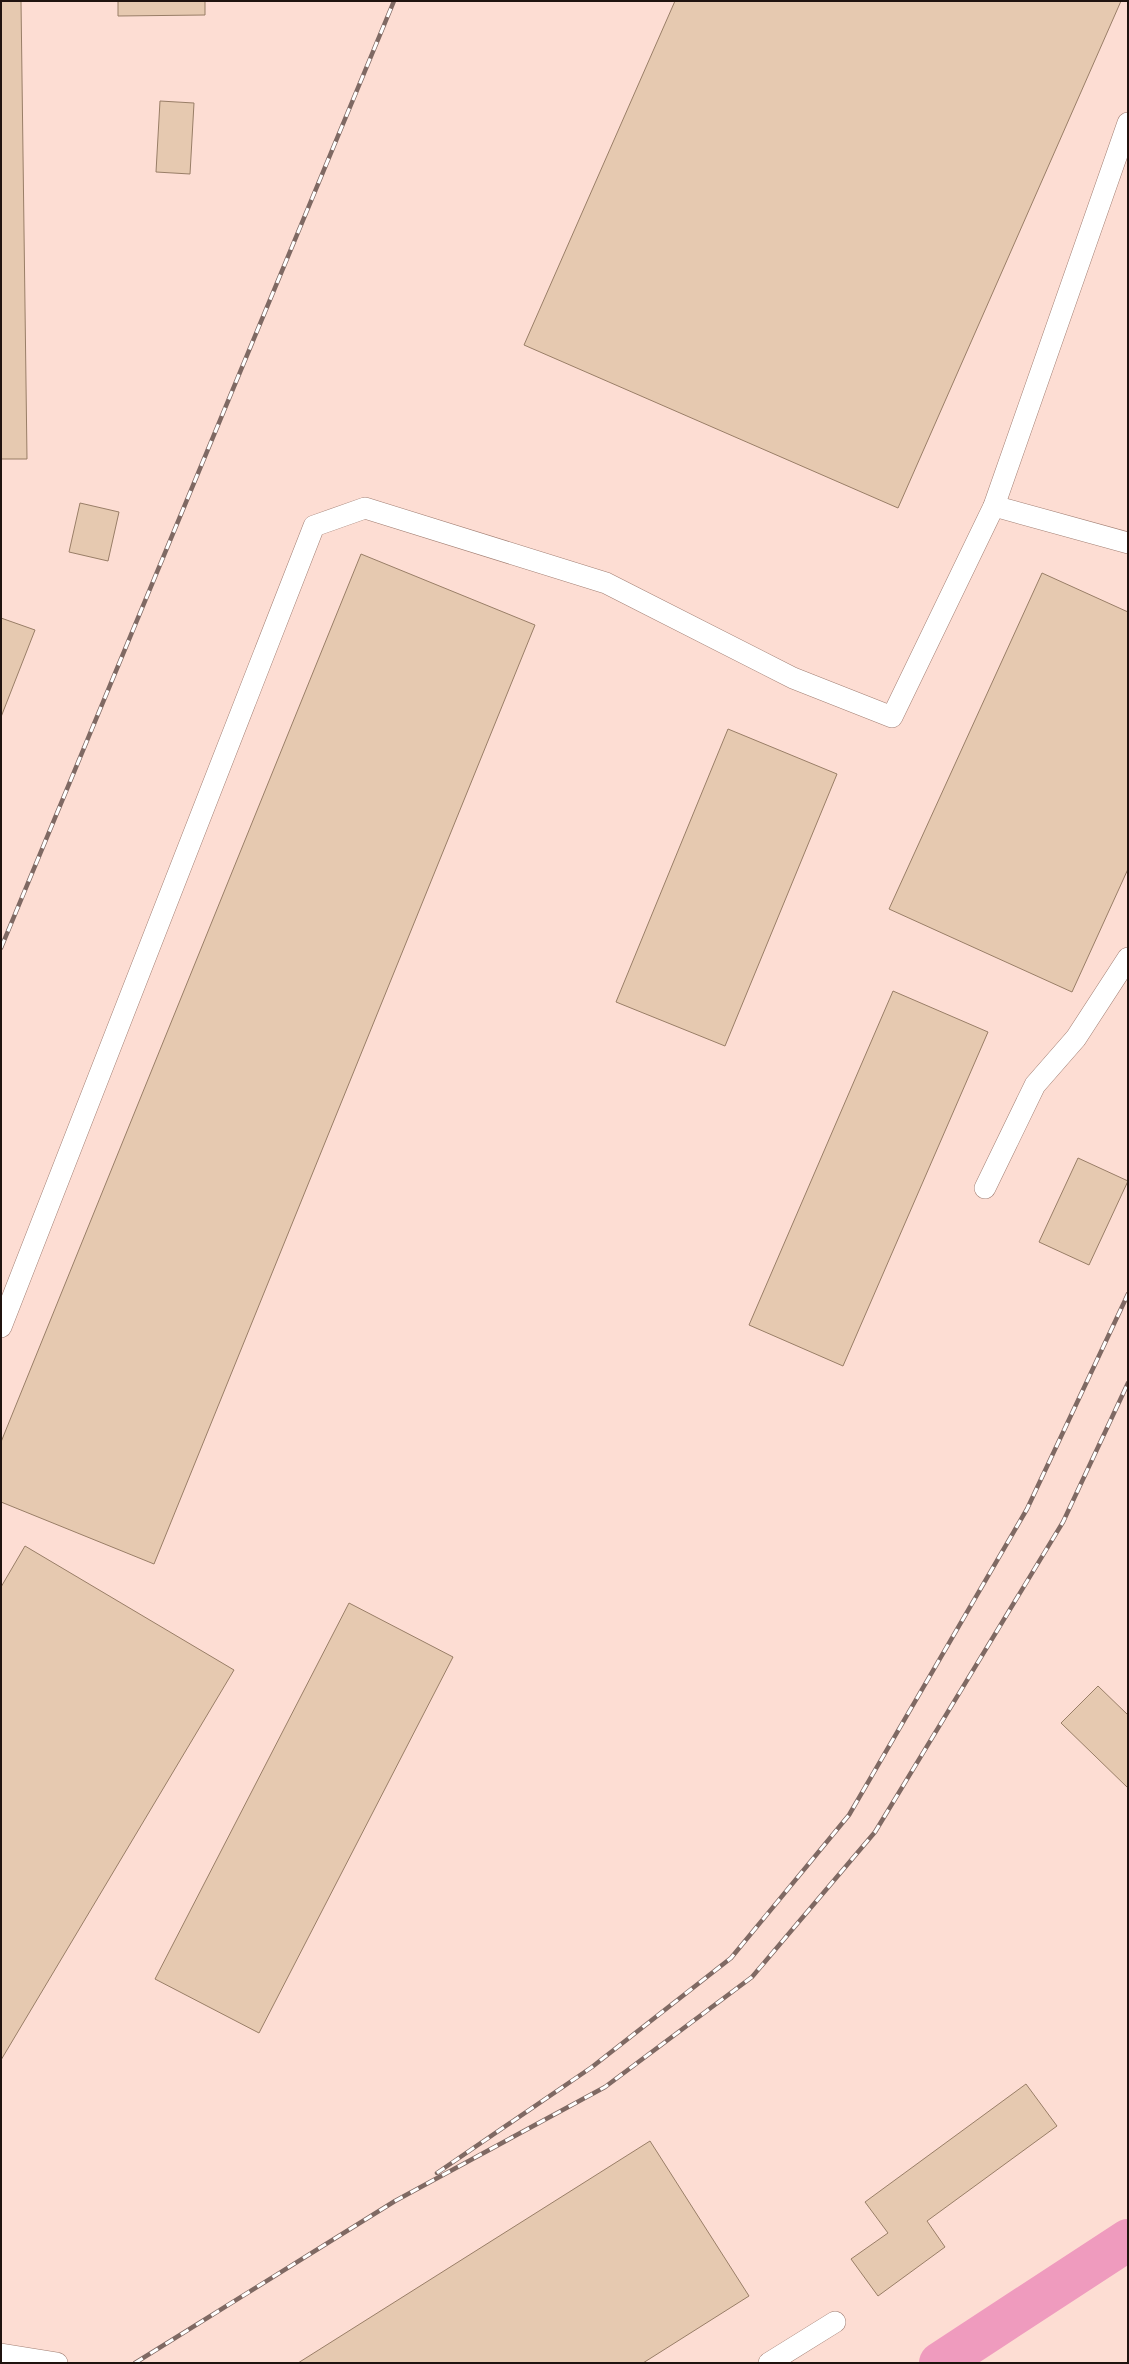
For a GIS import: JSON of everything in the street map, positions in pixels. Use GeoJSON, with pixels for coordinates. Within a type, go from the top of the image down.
{"type":"FeatureCollection","features":[{"type":"Feature","properties":{"kind":"lane"},"geometry":{"type":"LineString","coordinates":[[1,1327],[314,526],[365,508],[606,583],[793,678],[892,717],[994,506],[1128,123]]}},
{"type":"Feature","properties":{"kind":"lane"},"geometry":{"type":"LineString","coordinates":[[994,506],[1128,543]]}},
{"type":"Feature","properties":{"kind":"lane"},"geometry":{"type":"LineString","coordinates":[[985,1188],[1035,1085],[1076,1038],[1128,958]]}},
{"type":"Feature","properties":{"kind":"lane"},"geometry":{"type":"LineString","coordinates":[[769,2363],[835,2322]]}},
{"type":"Feature","properties":{"kind":"lane"},"geometry":{"type":"LineString","coordinates":[[1,2354],[57,2363]]}},
{"type":"Feature","properties":{"kind":"building"},"geometry":{"type":"Polygon","coordinates":[[[1,1],[21,1],[27,459],[1,459],[1,1]]]}},
{"type":"Feature","properties":{"kind":"building"},"geometry":{"type":"Polygon","coordinates":[[[118,1],[205,1],[205,15],[118,16],[118,1]]]}},
{"type":"Feature","properties":{"kind":"building"},"geometry":{"type":"Polygon","coordinates":[[[675,1],[1121,1],[898,508],[524,345],[675,1]]]}},
{"type":"Feature","properties":{"kind":"building"},"geometry":{"type":"Polygon","coordinates":[[[160,101],[194,103],[190,174],[156,172],[160,101]]]}},
{"type":"Feature","properties":{"kind":"building"},"geometry":{"type":"Polygon","coordinates":[[[80,503],[119,512],[108,561],[69,552],[80,503]]]}},
{"type":"Feature","properties":{"kind":"building"},"geometry":{"type":"Polygon","coordinates":[[[361,554],[535,625],[154,1564],[1,1502],[1,1442],[361,554]]]}},
{"type":"Feature","properties":{"kind":"building"},"geometry":{"type":"Polygon","coordinates":[[[1042,573],[1128,612],[1128,869],[1072,992],[889,909],[1042,573]]]}},
{"type":"Feature","properties":{"kind":"building"},"geometry":{"type":"Polygon","coordinates":[[[1,618],[35,630],[1,717],[1,618]]]}},
{"type":"Feature","properties":{"kind":"building"},"geometry":{"type":"Polygon","coordinates":[[[728,729],[837,774],[725,1046],[616,1002],[728,729]]]}},
{"type":"Feature","properties":{"kind":"building"},"geometry":{"type":"Polygon","coordinates":[[[893,991],[988,1032],[843,1366],[749,1325],[893,991]]]}},
{"type":"Feature","properties":{"kind":"building"},"geometry":{"type":"Polygon","coordinates":[[[1078,1158],[1128,1181],[1089,1265],[1039,1242],[1078,1158]]]}},
{"type":"Feature","properties":{"kind":"building"},"geometry":{"type":"Polygon","coordinates":[[[25,1546],[234,1670],[1,2060],[1,1587],[25,1546]]]}},
{"type":"Feature","properties":{"kind":"building"},"geometry":{"type":"Polygon","coordinates":[[[349,1603],[453,1657],[259,2033],[155,1979],[349,1603]]]}},
{"type":"Feature","properties":{"kind":"building"},"geometry":{"type":"Polygon","coordinates":[[[1098,1686],[1128,1715],[1128,1788],[1061,1723],[1098,1686]]]}},
{"type":"Feature","properties":{"kind":"building"},"geometry":{"type":"Polygon","coordinates":[[[1026,2084],[1057,2126],[927,2221],[945,2247],[878,2296],[851,2259],[888,2233],[865,2202],[1026,2084]]]}},
{"type":"Feature","properties":{"kind":"building"},"geometry":{"type":"Polygon","coordinates":[[[650,2141],[749,2296],[643,2363],[298,2363],[650,2141]]]}},
{"type":"Feature","properties":{"kind":"waterway"},"geometry":{"type":"LineString","coordinates":[[940,2363],[1128,2240]]}},
{"type":"Feature","properties":{"kind":"railway"},"geometry":{"type":"LineString","coordinates":[[1,948],[394,1]]}},
{"type":"Feature","properties":{"kind":"railway"},"geometry":{"type":"LineString","coordinates":[[437,2173],[592,2067],[731,1958],[849,1815],[1027,1509],[1128,1294]]}},
{"type":"Feature","properties":{"kind":"railway"},"geometry":{"type":"LineString","coordinates":[[135,2363],[395,2201],[605,2087],[752,1977],[875,1832],[1063,1522],[1128,1383]]}}]}
